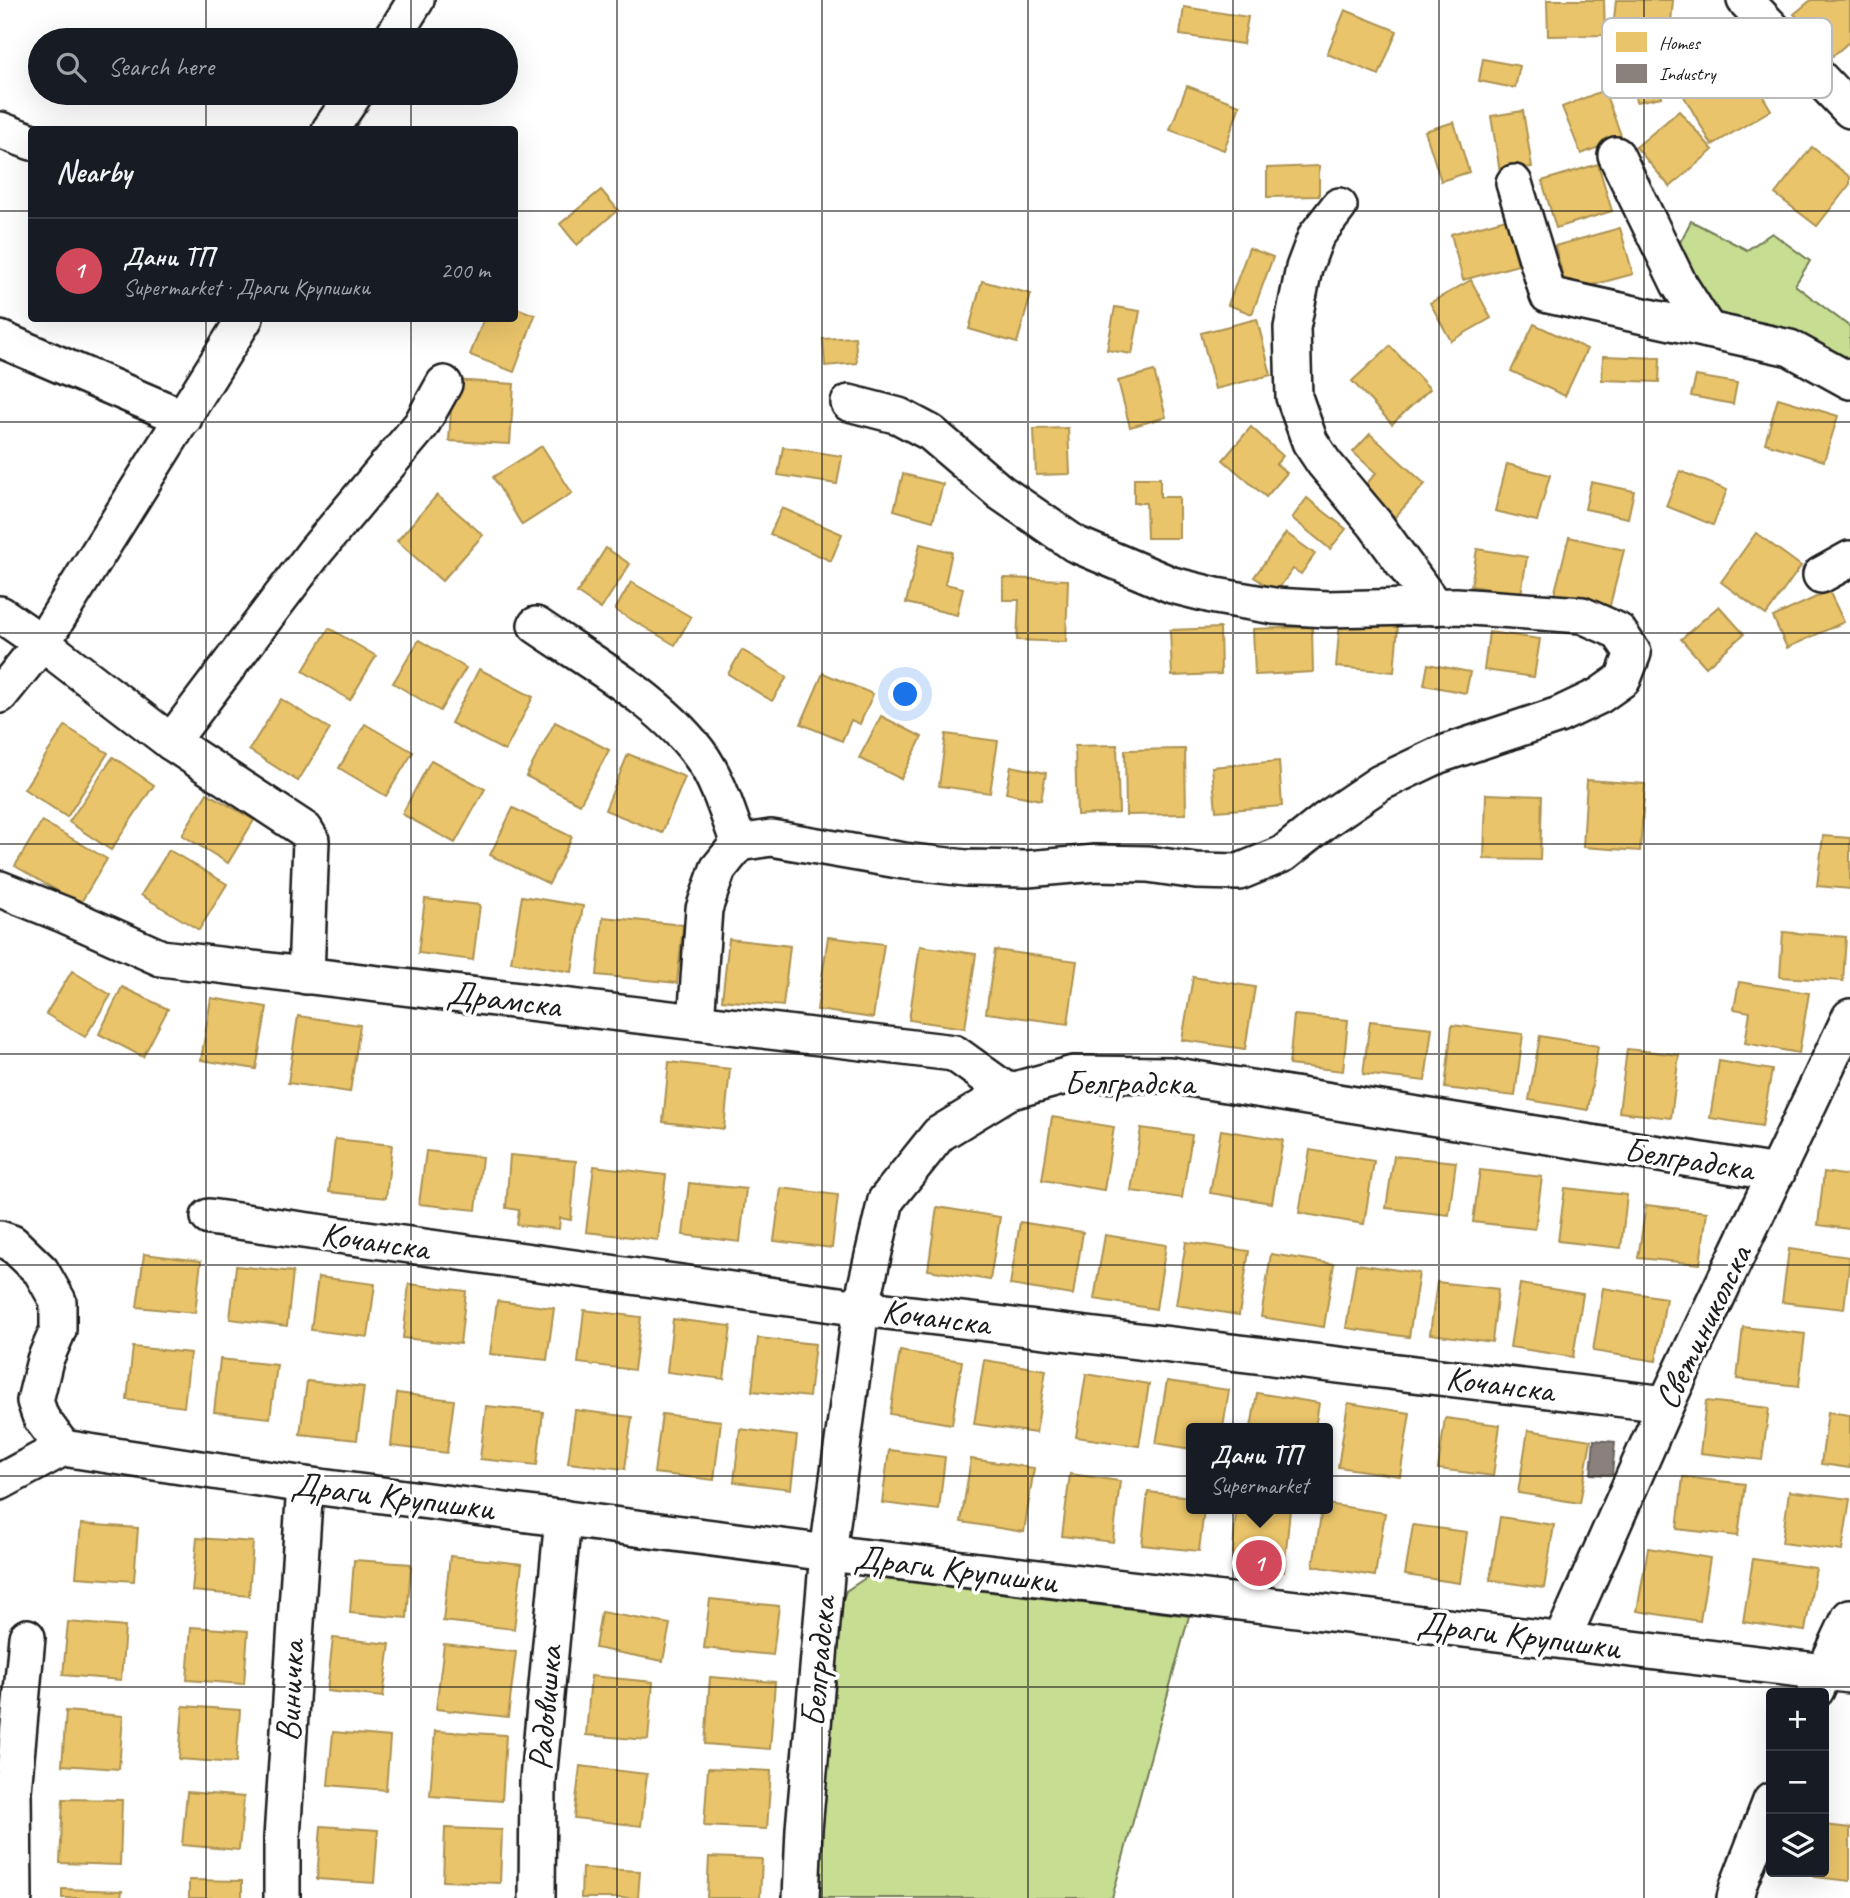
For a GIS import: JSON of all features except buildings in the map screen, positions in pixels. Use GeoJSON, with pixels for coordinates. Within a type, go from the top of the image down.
{"type":"FeatureCollection","features":[{"type":"Feature","properties":{"kind":"street"},"geometry":{"type":"LineString","coordinates":[[398,28],[416,0]]}},
{"type":"Feature","properties":{"kind":"street"},"geometry":{"type":"LineString","coordinates":[[1745,0],[1762,18]]}},
{"type":"Feature","properties":{"kind":"street"},"geometry":{"type":"LineString","coordinates":[[1832,91],[1850,110]]}},
{"type":"Feature","properties":{"kind":"street"},"geometry":{"type":"LineString","coordinates":[[333,126],[347,105]]}},
{"type":"Feature","properties":{"kind":"street"},"geometry":{"type":"LineString","coordinates":[[0,130],[28,140]]}},
{"type":"Feature","properties":{"kind":"street"},"geometry":{"type":"LineString","coordinates":[[1616,155],[1679,284],[1708,330]]}},
{"type":"Feature","properties":{"kind":"street"},"geometry":{"type":"LineString","coordinates":[[1514,183],[1548,295],[1790,348],[1850,381]]}},
{"type":"Feature","properties":{"kind":"street"},"geometry":{"type":"LineString","coordinates":[[1339,206],[1316,236],[1304,268],[1292,328],[1294,397],[1310,442],[1324,463],[1375,524],[1435,607]]}},
{"type":"Feature","properties":{"kind":"street"},"geometry":{"type":"LineString","coordinates":[[0,695],[42,643],[243,322]]}},
{"type":"Feature","properties":{"kind":"street"},"geometry":{"type":"LineString","coordinates":[[0,339],[184,418]]}},
{"type":"Feature","properties":{"kind":"street"},"geometry":{"type":"LineString","coordinates":[[170,742],[314,553],[421,425],[444,384]]}},
{"type":"Feature","properties":{"kind":"street"},"geometry":{"type":"LineString","coordinates":[[696,1022],[704,908],[718,869],[739,844],[771,838],[966,869],[1027,869],[1096,863],[1148,864],[1196,871],[1239,872],[1283,854],[1326,819],[1380,783],[1439,755],[1559,715],[1599,696],[1623,679],[1633,653],[1618,631],[1582,615],[1469,607],[1327,609],[1274,606],[1172,585],[1075,544],[1000,492],[931,433],[899,416],[849,403]]}},
{"type":"Feature","properties":{"kind":"street"},"geometry":{"type":"LineString","coordinates":[[0,614],[170,742],[305,830],[312,840],[306,976]]}},
{"type":"Feature","properties":{"kind":"street"},"geometry":{"type":"LineString","coordinates":[[536,625],[643,699],[683,735],[702,758],[714,779],[739,844]]}},
{"type":"Feature","properties":{"kind":"street","name":"Драмска"},"geometry":{"type":"LineString","coordinates":[[0,889],[161,958],[954,1053],[1009,1092]]}},
{"type":"Feature","properties":{"kind":"street","name":"Светиниколска"},"geometry":{"type":"LineString","coordinates":[[1562,1640],[1665,1404],[1850,1017]]}},
{"type":"Feature","properties":{"kind":"street","name":"Белградска"},"geometry":{"type":"LineString","coordinates":[[801,1898],[804,1829],[828,1553],[861,1308],[886,1199],[939,1134],[1009,1092],[1073,1074],[1170,1075],[1777,1173]]}},
{"type":"Feature","properties":{"kind":"street","name":"Кочанска"},"geometry":{"type":"LineString","coordinates":[[209,1217],[861,1308],[1665,1404]]}},
{"type":"Feature","properties":{"kind":"street"},"geometry":{"type":"LineString","coordinates":[[0,1239],[12,1242],[41,1271],[58,1301],[58,1330],[45,1360],[34,1401],[41,1418],[63,1448],[0,1482]]}},
{"type":"Feature","properties":{"kind":"street","name":"Драги Крупишки"},"geometry":{"type":"LineString","coordinates":[[63,1448],[305,1485],[828,1553],[1562,1640],[1829,1680]]}},
{"type":"Feature","properties":{"kind":"street","name":"Виничка"},"geometry":{"type":"LineString","coordinates":[[282,1898],[282,1838],[305,1485]]}},
{"type":"Feature","properties":{"kind":"street","name":"Радовишка"},"geometry":{"type":"LineString","coordinates":[[537,1898],[538,1780],[563,1518]]}},
{"type":"Feature","properties":{"kind":"street"},"geometry":{"type":"LineString","coordinates":[[1829,1680],[1850,1617]]}},
{"type":"Feature","properties":{"kind":"street"},"geometry":{"type":"LineString","coordinates":[[14,1898],[13,1791],[27,1637]]}},
{"type":"Feature","properties":{"kind":"street"},"geometry":{"type":"LineString","coordinates":[[1735,1898],[1766,1814]]}},
{"type":"Feature","properties":{"kind":"green space"},"geometry":{"type":"Polygon","coordinates":[[[1691,221],[1747,250],[1772,233],[1810,261],[1795,285],[1850,327],[1850,369],[1713,316],[1675,252],[1691,221]]]}},
{"type":"Feature","properties":{"kind":"green space"},"geometry":{"type":"Polygon","coordinates":[[[867,1577],[1189,1616],[1112,1898],[817,1898],[817,1829],[836,1619],[846,1591],[867,1577]]]}},
{"type":"Feature","properties":{"kind":"place","name":"Дани ТП"},"geometry":{"type":"Point","coordinates":[1259,1563]}}]}
